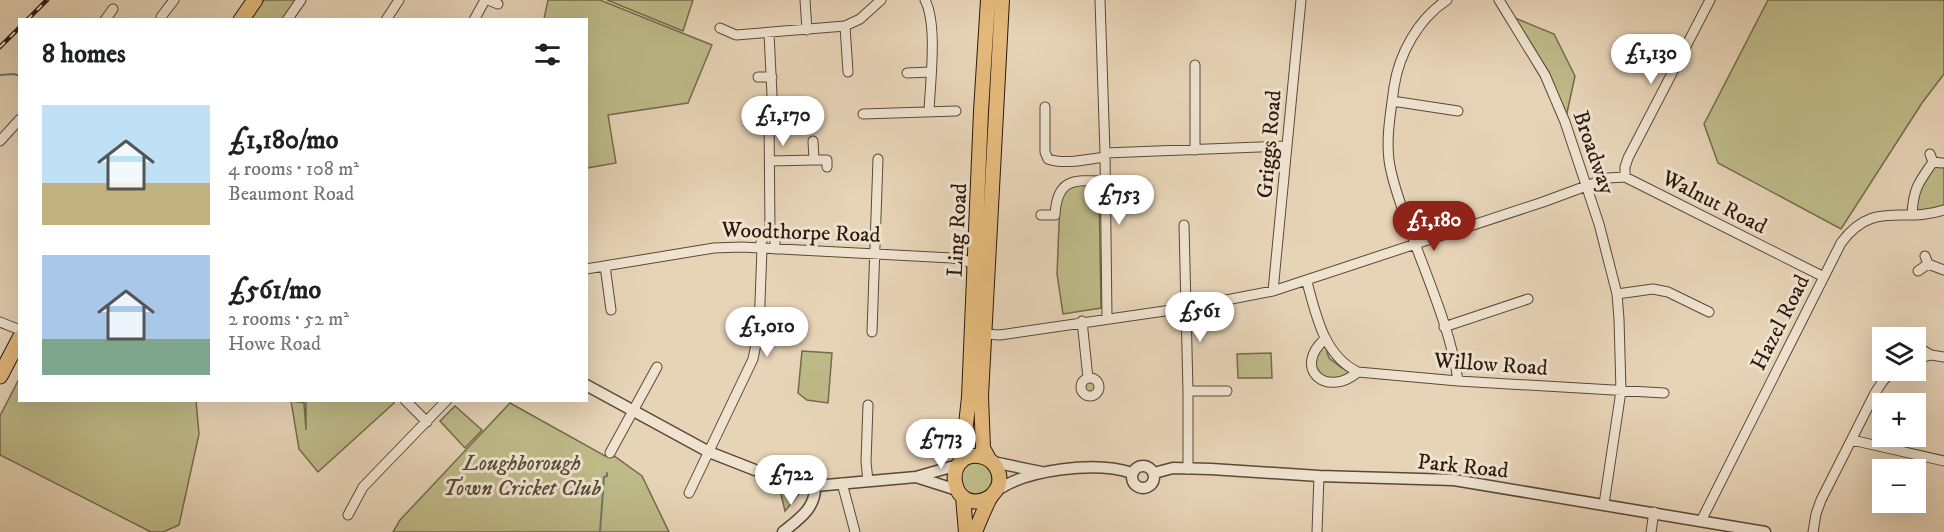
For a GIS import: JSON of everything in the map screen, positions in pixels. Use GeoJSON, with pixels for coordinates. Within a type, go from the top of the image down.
{"type":"FeatureCollection","features":[{"type":"Feature","properties":{"kind":"highway"},"geometry":{"type":"LineString","coordinates":[[242,18],[255,0]]}},
{"type":"Feature","properties":{"kind":"highway"},"geometry":{"type":"LineString","coordinates":[[0,376],[18,342]]}},
{"type":"Feature","properties":{"kind":"main road","name":"Ling Road"},"geometry":{"type":"LineString","coordinates":[[960,463],[969,397],[988,0]]}},
{"type":"Feature","properties":{"kind":"main road","name":"Ling Road"},"geometry":{"type":"LineString","coordinates":[[991,461],[983,448],[981,396],[1002,0]]}},
{"type":"Feature","properties":{"kind":"main road"},"geometry":{"type":"LineString","coordinates":[[975,266],[987,283]]}},
{"type":"Feature","properties":{"kind":"main road"},"geometry":{"type":"LineString","coordinates":[[966,532],[960,493],[954,477],[960,463],[975,456],[991,461],[999,474],[998,486],[975,532]]}},
{"type":"Feature","properties":{"kind":"main road"},"geometry":{"type":"LineString","coordinates":[[960,493],[979,501],[993,494]]}},
{"type":"Feature","properties":{"kind":"street"},"geometry":{"type":"LineString","coordinates":[[161,16],[174,0]]}},
{"type":"Feature","properties":{"kind":"street"},"geometry":{"type":"LineString","coordinates":[[288,18],[302,0]]}},
{"type":"Feature","properties":{"kind":"street"},"geometry":{"type":"LineString","coordinates":[[387,18],[399,0]]}},
{"type":"Feature","properties":{"kind":"street"},"geometry":{"type":"LineString","coordinates":[[475,18],[487,0],[498,4]]}},
{"type":"Feature","properties":{"kind":"street"},"geometry":{"type":"LineString","coordinates":[[805,0],[807,30]]}},
{"type":"Feature","properties":{"kind":"street"},"geometry":{"type":"LineString","coordinates":[[718,27],[736,35],[846,26],[861,19],[880,0]]}},
{"type":"Feature","properties":{"kind":"street"},"geometry":{"type":"LineString","coordinates":[[926,0],[930,9],[931,22],[929,112]]}},
{"type":"Feature","properties":{"kind":"street"},"geometry":{"type":"LineString","coordinates":[[1100,0],[1107,318]]}},
{"type":"Feature","properties":{"kind":"street","name":"Griggs Road"},"geometry":{"type":"LineString","coordinates":[[1274,291],[1301,0]]}},
{"type":"Feature","properties":{"kind":"street"},"geometry":{"type":"LineString","coordinates":[[1447,0],[1423,23],[1406,48],[1395,79],[1388,144],[1391,172],[1444,327],[1456,366],[1458,381]]}},
{"type":"Feature","properties":{"kind":"street","name":"Broadway"},"geometry":{"type":"LineString","coordinates":[[1499,0],[1545,75],[1565,122],[1599,224],[1617,294],[1620,319],[1621,391],[1604,504]]}},
{"type":"Feature","properties":{"kind":"street"},"geometry":{"type":"LineString","coordinates":[[984,334],[1000,334],[1185,308],[1274,291],[1608,178],[1625,177],[1628,158],[1710,0]]}},
{"type":"Feature","properties":{"kind":"street"},"geometry":{"type":"LineString","coordinates":[[106,18],[113,9]]}},
{"type":"Feature","properties":{"kind":"street"},"geometry":{"type":"LineString","coordinates":[[846,26],[848,75]]}},
{"type":"Feature","properties":{"kind":"street"},"geometry":{"type":"LineString","coordinates":[[769,33],[772,95]]}},
{"type":"Feature","properties":{"kind":"street"},"geometry":{"type":"LineString","coordinates":[[1195,65],[1195,150]]}},
{"type":"Feature","properties":{"kind":"street"},"geometry":{"type":"LineString","coordinates":[[907,73],[931,72]]}},
{"type":"Feature","properties":{"kind":"street"},"geometry":{"type":"LineString","coordinates":[[758,77],[772,77]]}},
{"type":"Feature","properties":{"kind":"street"},"geometry":{"type":"LineString","coordinates":[[1392,101],[1458,111]]}},
{"type":"Feature","properties":{"kind":"street"},"geometry":{"type":"LineString","coordinates":[[1045,107],[1050,121],[1045,152],[1048,159],[1055,161],[1105,155],[1287,146]]}},
{"type":"Feature","properties":{"kind":"street"},"geometry":{"type":"LineString","coordinates":[[863,114],[956,111]]}},
{"type":"Feature","properties":{"kind":"street"},"geometry":{"type":"LineString","coordinates":[[769,116],[770,231],[773,234],[775,249]]}},
{"type":"Feature","properties":{"kind":"street"},"geometry":{"type":"LineString","coordinates":[[0,141],[18,120]]}},
{"type":"Feature","properties":{"kind":"street"},"geometry":{"type":"LineString","coordinates":[[813,141],[814,160]]}},
{"type":"Feature","properties":{"kind":"street"},"geometry":{"type":"LineString","coordinates":[[872,332],[878,159]]}},
{"type":"Feature","properties":{"kind":"street"},"geometry":{"type":"LineString","coordinates":[[770,161],[826,160],[827,167]]}},
{"type":"Feature","properties":{"kind":"street"},"geometry":{"type":"LineString","coordinates":[[1912,216],[1913,194],[1918,182],[1935,160]]}},
{"type":"Feature","properties":{"kind":"street","name":"Walnut Road"},"geometry":{"type":"LineString","coordinates":[[1625,177],[1824,277]]}},
{"type":"Feature","properties":{"kind":"street"},"geometry":{"type":"LineString","coordinates":[[1041,215],[1055,220],[1057,196],[1066,184],[1105,181]]}},
{"type":"Feature","properties":{"kind":"street","name":"Hazel Road"},"geometry":{"type":"LineString","coordinates":[[1701,521],[1841,243],[1856,226],[1878,215],[1912,216],[1944,210]]}},
{"type":"Feature","properties":{"kind":"street"},"geometry":{"type":"LineString","coordinates":[[1184,225],[1188,469]]}},
{"type":"Feature","properties":{"kind":"street"},"geometry":{"type":"LineString","coordinates":[[689,494],[750,368],[759,329],[761,248],[765,233],[770,231]]}},
{"type":"Feature","properties":{"kind":"street","name":"Woodthorpe Road"},"geometry":{"type":"LineString","coordinates":[[588,269],[714,248],[761,248],[952,258],[966,260],[975,266]]}},
{"type":"Feature","properties":{"kind":"street"},"geometry":{"type":"LineString","coordinates":[[1918,272],[1927,260],[1944,270]]}},
{"type":"Feature","properties":{"kind":"street"},"geometry":{"type":"LineString","coordinates":[[606,266],[611,310]]}},
{"type":"Feature","properties":{"kind":"street"},"geometry":{"type":"LineString","coordinates":[[1306,282],[1325,339],[1338,359],[1358,372]]}},
{"type":"Feature","properties":{"kind":"street"},"geometry":{"type":"LineString","coordinates":[[1617,294],[1653,289],[1668,292],[1709,312]]}},
{"type":"Feature","properties":{"kind":"street"},"geometry":{"type":"LineString","coordinates":[[1444,327],[1528,299]]}},
{"type":"Feature","properties":{"kind":"street"},"geometry":{"type":"LineString","coordinates":[[1082,321],[1088,378]]}},
{"type":"Feature","properties":{"kind":"street"},"geometry":{"type":"LineString","coordinates":[[0,322],[18,329]]}},
{"type":"Feature","properties":{"kind":"street"},"geometry":{"type":"LineString","coordinates":[[759,329],[783,331]]}},
{"type":"Feature","properties":{"kind":"street","name":"Willow Road"},"geometry":{"type":"LineString","coordinates":[[1325,339],[1319,344],[1310,360],[1316,373],[1329,384],[1345,381],[1358,372],[1621,391]]}},
{"type":"Feature","properties":{"kind":"street"},"geometry":{"type":"LineString","coordinates":[[1926,352],[1930,355]]}},
{"type":"Feature","properties":{"kind":"street"},"geometry":{"type":"LineString","coordinates":[[1926,356],[1944,357]]}},
{"type":"Feature","properties":{"kind":"street"},"geometry":{"type":"LineString","coordinates":[[610,453],[657,367]]}},
{"type":"Feature","properties":{"kind":"street"},"geometry":{"type":"LineString","coordinates":[[1813,532],[1821,500],[1875,393],[1885,381]]}},
{"type":"Feature","properties":{"kind":"street"},"geometry":{"type":"LineString","coordinates":[[588,386],[709,452],[755,470],[815,486],[916,477],[960,463]]}},
{"type":"Feature","properties":{"kind":"street"},"geometry":{"type":"LineString","coordinates":[[1621,391],[1664,393]]}},
{"type":"Feature","properties":{"kind":"street"},"geometry":{"type":"LineString","coordinates":[[1188,392],[1227,392]]}},
{"type":"Feature","properties":{"kind":"street"},"geometry":{"type":"LineString","coordinates":[[407,402],[427,422]]}},
{"type":"Feature","properties":{"kind":"street"},"geometry":{"type":"LineString","coordinates":[[348,515],[363,487],[445,402]]}},
{"type":"Feature","properties":{"kind":"street"},"geometry":{"type":"LineString","coordinates":[[868,405],[866,462],[868,481]]}},
{"type":"Feature","properties":{"kind":"street"},"geometry":{"type":"LineString","coordinates":[[1852,440],[1944,461]]}},
{"type":"Feature","properties":{"kind":"street","name":"Park Road"},"geometry":{"type":"LineString","coordinates":[[991,461],[1042,472]]}},
{"type":"Feature","properties":{"kind":"street","name":"Park Road"},"geometry":{"type":"LineString","coordinates":[[1154,472],[1155,478],[1152,484],[1142,489],[1133,483],[1132,473],[1137,467],[1145,466],[1154,472],[1173,468],[1454,480],[1765,532]]}},
{"type":"Feature","properties":{"kind":"street","name":"Park Road"},"geometry":{"type":"LineString","coordinates":[[993,494],[1008,482],[1042,472],[1107,467],[1132,473]]}},
{"type":"Feature","properties":{"kind":"street"},"geometry":{"type":"LineString","coordinates":[[1317,532],[1319,476]]}},
{"type":"Feature","properties":{"kind":"street"},"geometry":{"type":"LineString","coordinates":[[916,477],[960,493]]}},
{"type":"Feature","properties":{"kind":"street"},"geometry":{"type":"LineString","coordinates":[[842,483],[855,532]]}},
{"type":"Feature","properties":{"kind":"street"},"geometry":{"type":"LineString","coordinates":[[783,532],[809,509],[814,500],[815,486]]}},
{"type":"Feature","properties":{"kind":"street"},"geometry":{"type":"LineString","coordinates":[[1651,532],[1654,512]]}},
{"type":"Feature","properties":{"kind":"green space"},"geometry":{"type":"Polygon","coordinates":[[[264,0],[297,0],[284,18],[250,18],[264,0]]]}},
{"type":"Feature","properties":{"kind":"green space"},"geometry":{"type":"Polygon","coordinates":[[[548,0],[600,0],[712,45],[688,103],[608,115],[616,163],[588,168],[588,18],[544,18],[548,0]]]}},
{"type":"Feature","properties":{"kind":"green space"},"geometry":{"type":"Polygon","coordinates":[[[607,0],[693,0],[683,31],[607,0]]]}},
{"type":"Feature","properties":{"kind":"green space"},"geometry":{"type":"Polygon","coordinates":[[[1768,0],[1944,0],[1944,74],[1922,103],[1841,229],[1718,163],[1704,124],[1768,0]]]}},
{"type":"Feature","properties":{"kind":"green space"},"geometry":{"type":"Polygon","coordinates":[[[1510,16],[1554,34],[1575,76],[1565,122],[1510,16]]]}},
{"type":"Feature","properties":{"kind":"green space"},"geometry":{"type":"Polygon","coordinates":[[[1933,162],[1944,164],[1944,210],[1912,215],[1913,194],[1933,162]]]}},
{"type":"Feature","properties":{"kind":"green space"},"geometry":{"type":"Polygon","coordinates":[[[1075,185],[1097,186],[1099,190],[1101,308],[1063,314],[1057,274],[1060,200],[1063,192],[1075,185]]]}},
{"type":"Feature","properties":{"kind":"green space"},"geometry":{"type":"Polygon","coordinates":[[[1319,344],[1329,345],[1327,352],[1329,358],[1342,368],[1347,367],[1358,372],[1334,384],[1316,373],[1313,353],[1319,344]]]}},
{"type":"Feature","properties":{"kind":"green space"},"geometry":{"type":"Polygon","coordinates":[[[802,351],[832,353],[828,403],[807,400],[798,393],[802,351]]]}},
{"type":"Feature","properties":{"kind":"green space"},"geometry":{"type":"Polygon","coordinates":[[[1271,353],[1272,378],[1238,378],[1237,354],[1271,353]]]}},
{"type":"Feature","properties":{"kind":"green space"},"geometry":{"type":"Polygon","coordinates":[[[1086,378],[1094,378],[1099,383],[1097,394],[1086,396],[1081,391],[1081,383],[1086,378]]]}},
{"type":"Feature","properties":{"kind":"green space"},"geometry":{"type":"Polygon","coordinates":[[[18,381],[18,402],[196,402],[199,434],[179,525],[163,532],[151,532],[0,455],[0,416],[18,381]]]}},
{"type":"Feature","properties":{"kind":"green space"},"geometry":{"type":"Polygon","coordinates":[[[291,402],[304,403],[306,430],[306,402],[394,403],[318,472],[299,449],[291,402]]]}},
{"type":"Feature","properties":{"kind":"green space","name":"Loughborough Town Cricket Club"},"geometry":{"type":"Polygon","coordinates":[[[510,403],[605,456],[610,453],[642,476],[669,532],[393,532],[400,520],[510,403]]]}},
{"type":"Feature","properties":{"kind":"green space"},"geometry":{"type":"Polygon","coordinates":[[[455,406],[482,430],[465,448],[440,421],[455,406]]]}},
{"type":"Feature","properties":{"kind":"green space"},"geometry":{"type":"Polygon","coordinates":[[[976,462],[987,467],[992,478],[987,489],[976,494],[965,489],[960,478],[965,467],[976,462]]]}},
{"type":"Feature","properties":{"kind":"green space"},"geometry":{"type":"Polygon","coordinates":[[[780,490],[799,494],[785,511],[780,490]]]}},
{"type":"Feature","properties":{"kind":"waterway"},"geometry":{"type":"LineString","coordinates":[[0,75],[18,75]]}},
{"type":"Feature","properties":{"kind":"waterway"},"geometry":{"type":"LineString","coordinates":[[600,532],[604,477],[607,473]]}},
{"type":"Feature","properties":{"kind":"railway"},"geometry":{"type":"LineString","coordinates":[[29,18],[47,0]]}},
{"type":"Feature","properties":{"kind":"railway"},"geometry":{"type":"LineString","coordinates":[[0,47],[18,29]]}}]}
